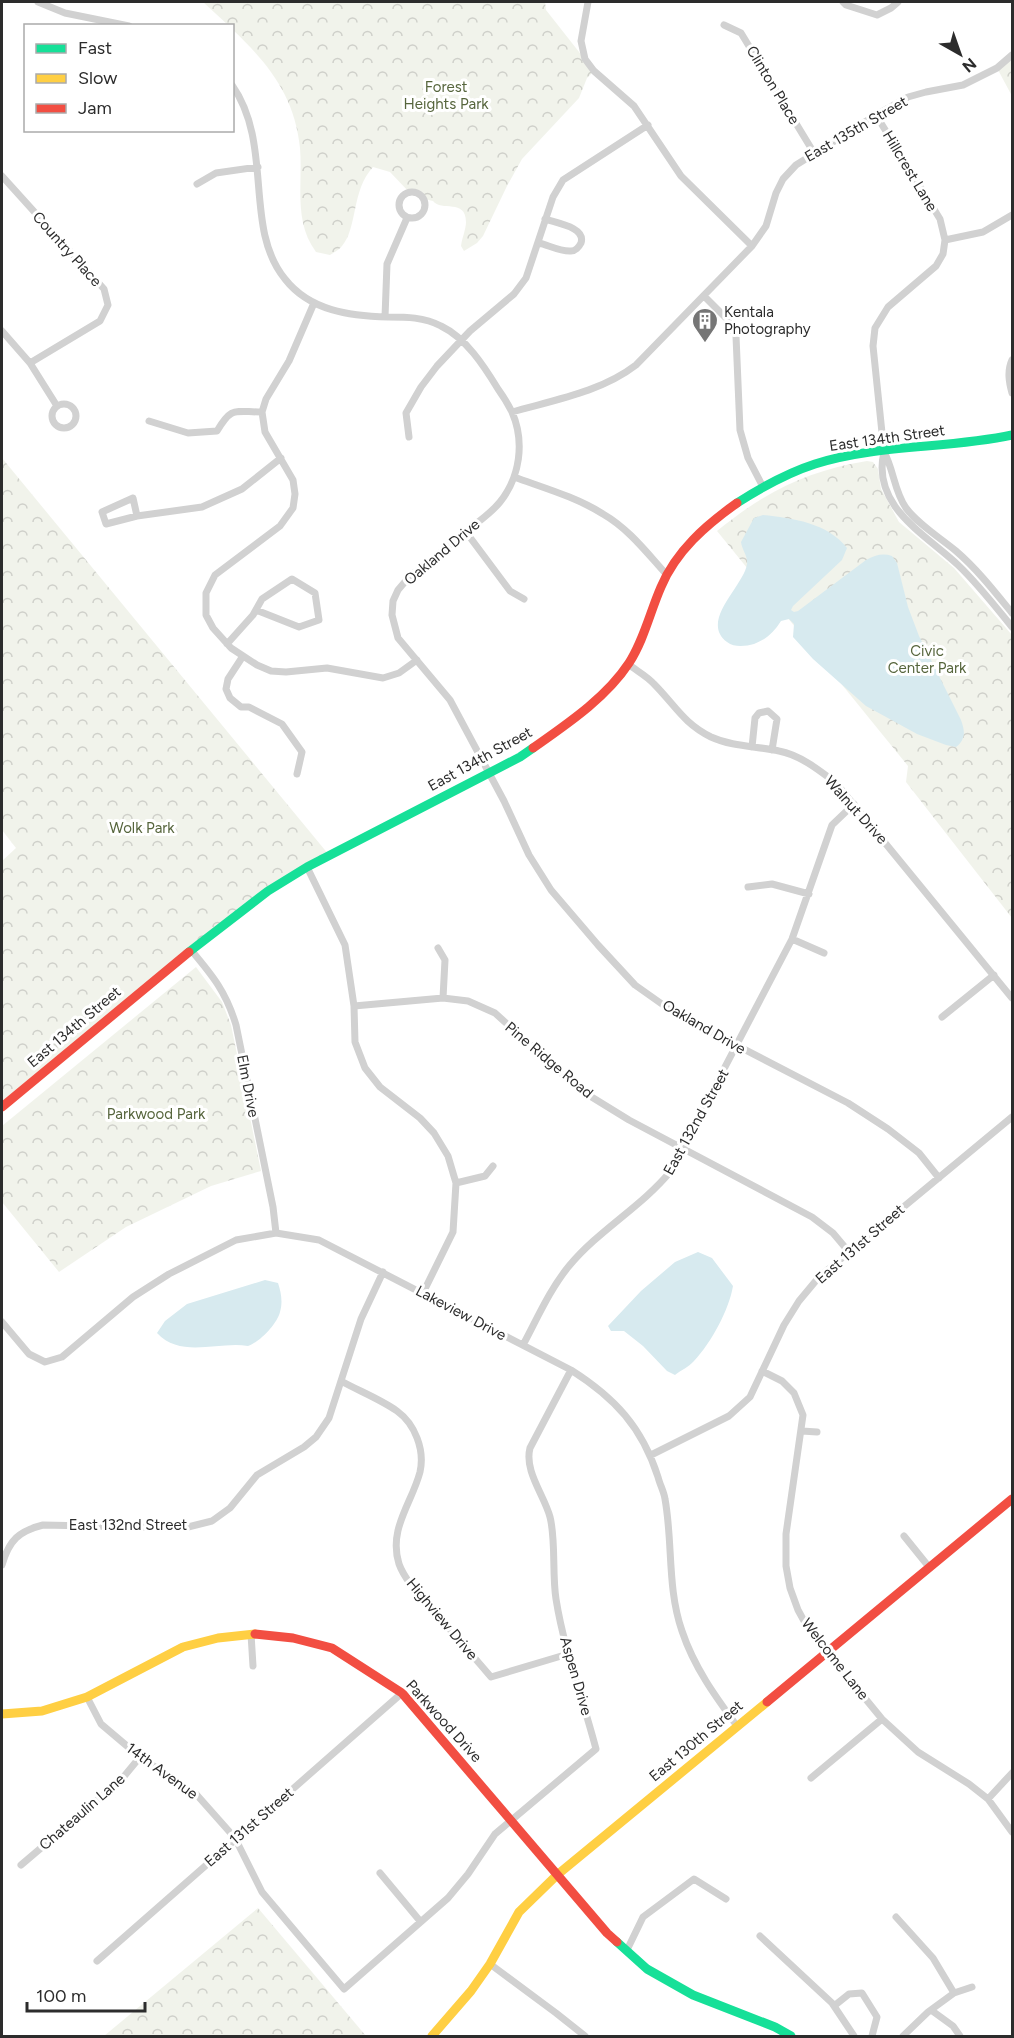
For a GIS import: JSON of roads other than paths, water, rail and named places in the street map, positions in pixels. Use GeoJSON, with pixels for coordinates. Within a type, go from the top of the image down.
{"type":"FeatureCollection","features":[{"type":"Feature","properties":{"kind":"street"},"geometry":{"type":"LineString","coordinates":[[38,2],[64,13],[100,23]]}},
{"type":"Feature","properties":{"kind":"street"},"geometry":{"type":"LineString","coordinates":[[588,2],[581,41],[585,59],[594,71],[634,106],[681,176],[752,246]]}},
{"type":"Feature","properties":{"kind":"street"},"geometry":{"type":"LineString","coordinates":[[843,2],[877,15],[898,2]]}},
{"type":"Feature","properties":{"kind":"street","name":"Clinton Place"},"geometry":{"type":"LineString","coordinates":[[724,25],[741,33],[814,153]]}},
{"type":"Feature","properties":{"kind":"street","name":"East 135th Street"},"geometry":{"type":"LineString","coordinates":[[512,412],[602,385],[621,377],[636,365],[752,246],[766,226],[776,193],[783,179],[796,165],[876,115],[908,98],[963,85],[997,68],[1012,55]]}},
{"type":"Feature","properties":{"kind":"street","name":"Oakland Drive"},"geometry":{"type":"LineString","coordinates":[[234,88],[246,108],[254,136],[262,218],[267,244],[285,280],[314,303],[351,314],[415,317],[441,326],[461,340],[474,355],[512,412],[519,442],[519,457],[514,477],[501,501],[409,577],[398,590],[393,601],[392,615],[398,638],[455,708],[530,855],[551,890],[635,985],[676,1014],[848,1103],[919,1153],[939,1178]]}},
{"type":"Feature","properties":{"kind":"street","name":"Hillcrest Lane"},"geometry":{"type":"LineString","coordinates":[[876,115],[940,219],[945,240]]}},
{"type":"Feature","properties":{"kind":"street"},"geometry":{"type":"LineString","coordinates":[[409,437],[406,412],[437,366],[461,340],[520,287],[530,269],[553,197],[563,180],[571,172],[648,125]]}},
{"type":"Feature","properties":{"kind":"street"},"geometry":{"type":"LineString","coordinates":[[197,184],[216,173],[258,167]]}},
{"type":"Feature","properties":{"kind":"street","name":"Country Place"},"geometry":{"type":"LineString","coordinates":[[2,176],[104,289],[108,305],[100,321],[30,363]]}},
{"type":"Feature","properties":{"kind":"street"},"geometry":{"type":"LineString","coordinates":[[1012,215],[983,232],[945,240],[943,254],[936,266],[888,307],[875,328],[873,346],[884,452],[882,463],[889,495],[900,513],[914,529],[964,571],[1012,627]]}},
{"type":"Feature","properties":{"kind":"street"},"geometry":{"type":"LineString","coordinates":[[385,317],[387,264],[407,218]]}},
{"type":"Feature","properties":{"kind":"street"},"geometry":{"type":"LineString","coordinates":[[539,243],[570,251],[576,249],[581,242],[576,229],[546,219]]}},
{"type":"Feature","properties":{"kind":"street"},"geometry":{"type":"LineString","coordinates":[[704,296],[727,319],[736,336],[740,430],[748,458],[763,487]]}},
{"type":"Feature","properties":{"kind":"street"},"geometry":{"type":"LineString","coordinates":[[314,303],[289,361],[266,399],[262,412],[265,432],[293,480],[295,494],[293,508],[280,526],[215,575],[206,593],[206,615],[213,628],[227,644],[257,666],[272,671],[327,668],[383,678],[399,673],[417,660]]}},
{"type":"Feature","properties":{"kind":"street"},"geometry":{"type":"LineString","coordinates":[[2,331],[30,363],[57,406]]}},
{"type":"Feature","properties":{"kind":"street"},"geometry":{"type":"LineString","coordinates":[[1012,360],[1009,380],[1012,393]]}},
{"type":"Feature","properties":{"kind":"street"},"geometry":{"type":"LineString","coordinates":[[149,421],[188,433],[217,431],[230,412],[262,412]]}},
{"type":"Feature","properties":{"kind":"street","name":"East 134th Street"},"geometry":{"type":"LineString","coordinates":[[2,1107],[191,950],[268,891],[307,867],[520,757],[603,693],[628,664],[642,638],[667,574],[685,549],[738,502],[763,487],[809,466],[840,458],[982,441],[1012,435]]}},
{"type":"Feature","properties":{"kind":"street"},"geometry":{"type":"LineString","coordinates":[[884,452],[890,462],[897,491],[906,508],[970,565],[1012,613]]}},
{"type":"Feature","properties":{"kind":"street"},"geometry":{"type":"LineString","coordinates":[[137,516],[133,498],[102,512],[106,524],[137,516],[202,507],[242,489],[280,458]]}},
{"type":"Feature","properties":{"kind":"street"},"geometry":{"type":"LineString","coordinates":[[514,477],[576,500],[604,514],[632,536],[667,574]]}},
{"type":"Feature","properties":{"kind":"street"},"geometry":{"type":"LineString","coordinates":[[466,532],[510,591],[524,599]]}},
{"type":"Feature","properties":{"kind":"street"},"geometry":{"type":"LineString","coordinates":[[227,644],[256,610],[262,599],[292,579],[315,593],[319,620],[299,627],[256,610]]}},
{"type":"Feature","properties":{"kind":"street"},"geometry":{"type":"LineString","coordinates":[[243,656],[228,679],[226,689],[230,698],[241,707],[249,707],[282,724],[302,752],[297,774]]}},
{"type":"Feature","properties":{"kind":"street","name":"Walnut Drive"},"geometry":{"type":"LineString","coordinates":[[628,664],[654,683],[678,713],[695,728],[713,738],[733,744],[782,751],[814,766],[836,783],[1012,998]]}},
{"type":"Feature","properties":{"kind":"street"},"geometry":{"type":"LineString","coordinates":[[752,747],[756,718],[759,713],[768,711],[777,720],[772,750]]}},
{"type":"Feature","properties":{"kind":"street","name":"East 132nd Street"},"geometry":{"type":"LineString","coordinates":[[523,1345],[549,1296],[569,1266],[594,1241],[656,1189],[670,1172],[792,939],[832,825],[854,804]]}},
{"type":"Feature","properties":{"kind":"street"},"geometry":{"type":"LineString","coordinates":[[307,867],[345,945],[354,1006],[355,1042],[365,1068],[380,1087],[420,1118],[434,1133],[448,1156],[456,1183],[453,1232],[423,1293]]}},
{"type":"Feature","properties":{"kind":"street"},"geometry":{"type":"LineString","coordinates":[[748,887],[772,884],[809,894]]}},
{"type":"Feature","properties":{"kind":"street"},"geometry":{"type":"LineString","coordinates":[[792,939],[824,953]]}},
{"type":"Feature","properties":{"kind":"street"},"geometry":{"type":"LineString","coordinates":[[438,948],[445,960],[443,998]]}},
{"type":"Feature","properties":{"kind":"street","name":"Elm Drive"},"geometry":{"type":"LineString","coordinates":[[191,950],[219,984],[233,1015],[273,1207],[276,1233]]}},
{"type":"Feature","properties":{"kind":"street"},"geometry":{"type":"LineString","coordinates":[[942,1017],[994,975]]}},
{"type":"Feature","properties":{"kind":"street","name":"Pine Ridge Road"},"geometry":{"type":"LineString","coordinates":[[354,1006],[443,998],[468,1001],[495,1013],[590,1096],[629,1120],[812,1217],[833,1233],[849,1252]]}},
{"type":"Feature","properties":{"kind":"street","name":"East 131st Street"},"geometry":{"type":"LineString","coordinates":[[651,1455],[729,1416],[750,1397],[784,1325],[799,1301],[819,1277],[1012,1117]]}},
{"type":"Feature","properties":{"kind":"street"},"geometry":{"type":"LineString","coordinates":[[456,1183],[485,1176],[494,1166]]}},
{"type":"Feature","properties":{"kind":"street","name":"Lakeview Drive"},"geometry":{"type":"LineString","coordinates":[[2,1322],[29,1354],[45,1362],[62,1357],[133,1297],[169,1274],[236,1240],[276,1233],[319,1240],[571,1370],[596,1386],[617,1406],[637,1429],[651,1455],[665,1499],[671,1582],[682,1631],[704,1680],[737,1726]]}},
{"type":"Feature","properties":{"kind":"street","name":"East 132nd Street"},"geometry":{"type":"LineString","coordinates":[[2,1565],[5,1552],[15,1538],[28,1529],[43,1525],[184,1527],[212,1521],[230,1508],[257,1475],[304,1447],[316,1437],[329,1418],[360,1319],[383,1272]]}},
{"type":"Feature","properties":{"kind":"street","name":"Aspen Drive"},"geometry":{"type":"LineString","coordinates":[[344,1989],[454,1890],[468,1874],[495,1834],[510,1819],[596,1749],[583,1697],[568,1654],[556,1597],[550,1518],[527,1459],[530,1448],[571,1370]]}},
{"type":"Feature","properties":{"kind":"street","name":"Welcome Lane"},"geometry":{"type":"LineString","coordinates":[[762,1371],[782,1381],[794,1393],[803,1415],[786,1534],[786,1566],[790,1588],[798,1611],[809,1630],[882,1719],[918,1752],[969,1784],[988,1799],[1012,1832]]}},
{"type":"Feature","properties":{"kind":"street","name":"Highview Drive"},"geometry":{"type":"LineString","coordinates":[[341,1381],[398,1412],[410,1424],[418,1439],[421,1456],[420,1472],[399,1522],[396,1540],[399,1563],[410,1584],[491,1677],[568,1654]]}},
{"type":"Feature","properties":{"kind":"street"},"geometry":{"type":"LineString","coordinates":[[801,1431],[817,1432]]}},
{"type":"Feature","properties":{"kind":"street","name":"East 130th Street"},"geometry":{"type":"LineString","coordinates":[[432,2037],[471,1991],[490,1964],[519,1912],[557,1875],[1012,1499]]}},
{"type":"Feature","properties":{"kind":"street"},"geometry":{"type":"LineString","coordinates":[[904,1536],[929,1567]]}},
{"type":"Feature","properties":{"kind":"street"},"geometry":{"type":"LineString","coordinates":[[251,1634],[253,1666]]}},
{"type":"Feature","properties":{"kind":"street","name":"Parkwood Drive"},"geometry":{"type":"LineString","coordinates":[[2,1714],[42,1712],[87,1697],[183,1647],[218,1638],[251,1634],[293,1638],[332,1648],[402,1694],[607,1933],[647,1968],[693,1995],[775,2027],[791,2037]]}},
{"type":"Feature","properties":{"kind":"street","name":"East 131st Street"},"geometry":{"type":"LineString","coordinates":[[97,1961],[402,1694]]}},
{"type":"Feature","properties":{"kind":"street","name":"14th Avenue"},"geometry":{"type":"LineString","coordinates":[[87,1697],[101,1724],[140,1757],[196,1794],[235,1838],[262,1892],[344,1989]]}},
{"type":"Feature","properties":{"kind":"street"},"geometry":{"type":"LineString","coordinates":[[811,1778],[882,1719]]}},
{"type":"Feature","properties":{"kind":"street","name":"Chateaulin Lane"},"geometry":{"type":"LineString","coordinates":[[21,1865],[121,1780],[140,1757]]}},
{"type":"Feature","properties":{"kind":"street"},"geometry":{"type":"LineString","coordinates":[[988,1799],[1012,1773]]}},
{"type":"Feature","properties":{"kind":"street"},"geometry":{"type":"LineString","coordinates":[[380,1873],[420,1921]]}},
{"type":"Feature","properties":{"kind":"street"},"geometry":{"type":"LineString","coordinates":[[627,1950],[644,1917],[694,1879],[726,1899]]}},
{"type":"Feature","properties":{"kind":"street"},"geometry":{"type":"LineString","coordinates":[[896,1917],[933,1958],[954,1993]]}},
{"type":"Feature","properties":{"kind":"street"},"geometry":{"type":"LineString","coordinates":[[760,1936],[834,2006],[854,2037]]}},
{"type":"Feature","properties":{"kind":"street"},"geometry":{"type":"LineString","coordinates":[[490,1964],[585,2037]]}},
{"type":"Feature","properties":{"kind":"street"},"geometry":{"type":"LineString","coordinates":[[903,2037],[931,2010],[954,1993],[972,1987]]}},
{"type":"Feature","properties":{"kind":"street"},"geometry":{"type":"LineString","coordinates":[[834,2006],[849,1994],[862,1993],[877,2017],[872,2037]]}},
{"type":"Feature","properties":{"kind":"street"},"geometry":{"type":"LineString","coordinates":[[931,2010],[953,2026],[960,2037]]}},
{"type":"Feature","properties":{"kind":"place","name":"Kentala Photography"},"geometry":{"type":"Point","coordinates":[705,344]}},
{"type":"Feature","properties":{"kind":"park label","name":"Forest Heights Park"},"geometry":{"type":"Point","coordinates":[446,96]}},
{"type":"Feature","properties":{"kind":"park label","name":"Civic Center Park"},"geometry":{"type":"Point","coordinates":[927,660]}},
{"type":"Feature","properties":{"kind":"park label","name":"Wolk Park"},"geometry":{"type":"Point","coordinates":[142,828]}},
{"type":"Feature","properties":{"kind":"park label","name":"Parkwood Park"},"geometry":{"type":"Point","coordinates":[156,1114]}}]}
